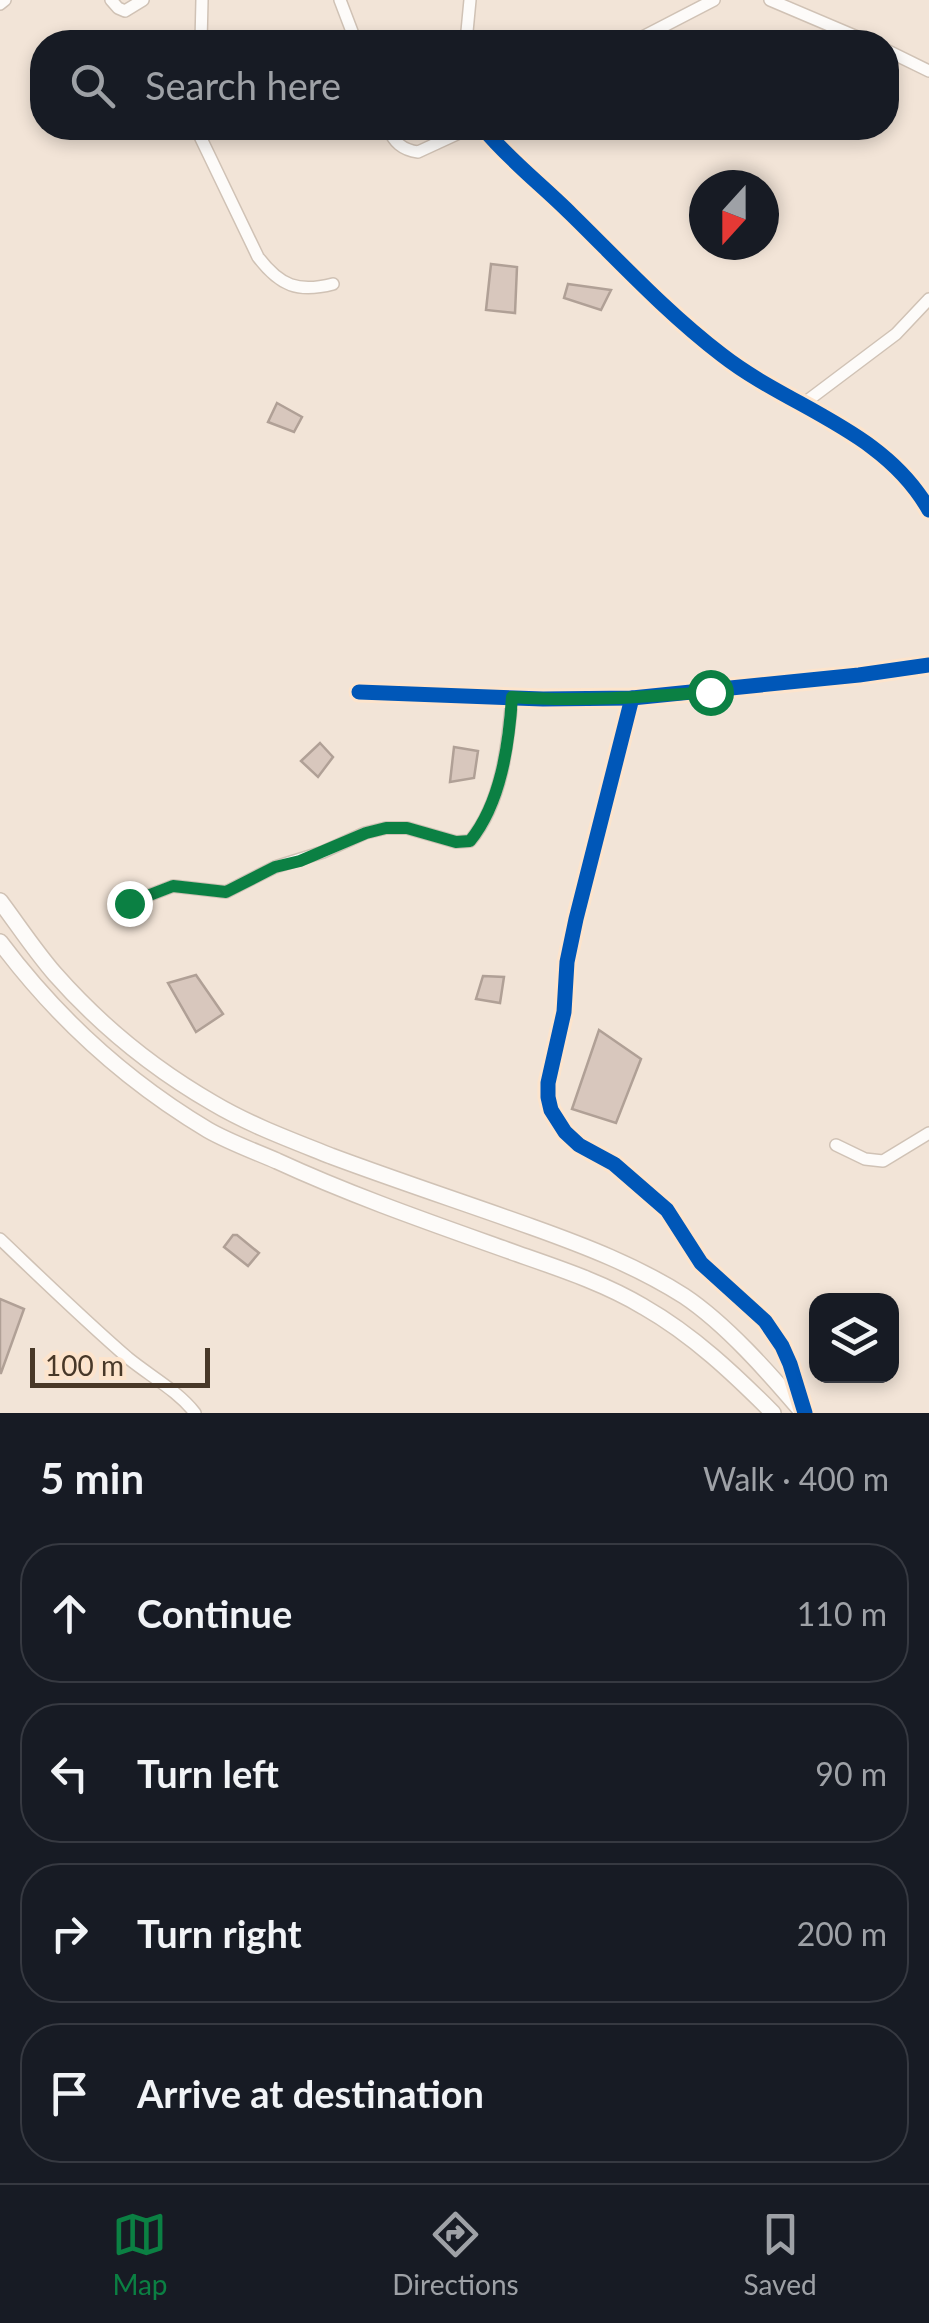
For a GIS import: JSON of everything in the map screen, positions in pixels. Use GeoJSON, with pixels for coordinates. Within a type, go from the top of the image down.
{"type":"FeatureCollection","features":[{"type":"Feature","properties":{"kind":"main road"},"geometry":{"type":"LineString","coordinates":[[0,901],[53,972],[89,1010],[181,1084],[293,1141],[541,1230],[644,1272],[688,1299],[723,1329],[804,1413]]}},
{"type":"Feature","properties":{"kind":"main road"},"geometry":{"type":"LineString","coordinates":[[0,942],[66,1020],[108,1060],[210,1132],[643,1306],[690,1337],[773,1413]]}},
{"type":"Feature","properties":{"kind":"main road"},"geometry":{"type":"LineString","coordinates":[[724,1367],[758,1413]]}},
{"type":"Feature","properties":{"kind":"street"},"geometry":{"type":"LineString","coordinates":[[111,0],[124,11],[144,0]]}},
{"type":"Feature","properties":{"kind":"street"},"geometry":{"type":"LineString","coordinates":[[201,30],[202,0]]}},
{"type":"Feature","properties":{"kind":"street"},"geometry":{"type":"LineString","coordinates":[[340,0],[351,30]]}},
{"type":"Feature","properties":{"kind":"street"},"geometry":{"type":"LineString","coordinates":[[467,30],[470,0]]}},
{"type":"Feature","properties":{"kind":"street"},"geometry":{"type":"LineString","coordinates":[[656,30],[714,0]]}},
{"type":"Feature","properties":{"kind":"street"},"geometry":{"type":"LineString","coordinates":[[770,0],[842,30]]}},
{"type":"Feature","properties":{"kind":"street"},"geometry":{"type":"LineString","coordinates":[[899,56],[929,71]]}},
{"type":"Feature","properties":{"kind":"street"},"geometry":{"type":"LineString","coordinates":[[202,140],[258,257],[270,273],[300,289],[333,284]]}},
{"type":"Feature","properties":{"kind":"street"},"geometry":{"type":"LineString","coordinates":[[393,140],[418,152],[444,140]]}},
{"type":"Feature","properties":{"kind":"street"},"geometry":{"type":"LineString","coordinates":[[495,140],[676,316],[748,374],[846,428],[876,450],[906,477],[929,510]]}},
{"type":"Feature","properties":{"kind":"street"},"geometry":{"type":"LineString","coordinates":[[803,404],[896,334],[929,299]]}},
{"type":"Feature","properties":{"kind":"street"},"geometry":{"type":"LineString","coordinates":[[359,692],[632,698],[822,680],[929,665]]}},
{"type":"Feature","properties":{"kind":"street"},"geometry":{"type":"LineString","coordinates":[[129,903],[173,886],[226,892],[275,867],[386,828],[407,828],[456,842],[470,841],[492,802],[501,772],[512,697]]}},
{"type":"Feature","properties":{"kind":"street"},"geometry":{"type":"LineString","coordinates":[[632,698],[576,919],[564,1012],[548,1083],[551,1110],[580,1146],[614,1164],[667,1210],[701,1263],[765,1321],[790,1364],[804,1413]]}},
{"type":"Feature","properties":{"kind":"street"},"geometry":{"type":"LineString","coordinates":[[836,1145],[865,1159],[883,1161],[929,1132]]}},
{"type":"Feature","properties":{"kind":"street"},"geometry":{"type":"LineString","coordinates":[[0,1238],[109,1341],[196,1413]]}},
{"type":"Feature","properties":{"kind":"building"},"geometry":{"type":"Polygon","coordinates":[[[491,264],[517,267],[515,313],[486,310],[491,264]]]}},
{"type":"Feature","properties":{"kind":"building"},"geometry":{"type":"Polygon","coordinates":[[[568,284],[611,290],[601,310],[564,298],[568,284]]]}},
{"type":"Feature","properties":{"kind":"building"},"geometry":{"type":"Polygon","coordinates":[[[277,403],[302,417],[294,432],[268,422],[277,403]]]}},
{"type":"Feature","properties":{"kind":"building"},"geometry":{"type":"Polygon","coordinates":[[[320,743],[333,757],[318,777],[301,761],[320,743]]]}},
{"type":"Feature","properties":{"kind":"building"},"geometry":{"type":"Polygon","coordinates":[[[454,747],[478,751],[474,778],[450,782],[454,747]]]}},
{"type":"Feature","properties":{"kind":"building"},"geometry":{"type":"Polygon","coordinates":[[[196,975],[223,1014],[196,1032],[168,983],[196,975]]]}},
{"type":"Feature","properties":{"kind":"building"},"geometry":{"type":"Polygon","coordinates":[[[483,976],[504,977],[500,1003],[476,999],[483,976]]]}},
{"type":"Feature","properties":{"kind":"building"},"geometry":{"type":"Polygon","coordinates":[[[599,1030],[641,1059],[616,1123],[572,1109],[599,1030]]]}},
{"type":"Feature","properties":{"kind":"building"},"geometry":{"type":"Polygon","coordinates":[[[233,1235],[259,1253],[248,1266],[224,1247],[233,1235]]]}},
{"type":"Feature","properties":{"kind":"building"},"geometry":{"type":"Polygon","coordinates":[[[0,1299],[24,1309],[1,1373],[0,1373],[0,1299]]]}},
{"type":"Feature","properties":{"kind":"cycle path"},"geometry":{"type":"LineString","coordinates":[[494,140],[702,339],[749,374],[862,440],[910,483],[929,510]]}},
{"type":"Feature","properties":{"kind":"cycle path"},"geometry":{"type":"LineString","coordinates":[[359,692],[632,698],[929,665]]}},
{"type":"Feature","properties":{"kind":"cycle path"},"geometry":{"type":"LineString","coordinates":[[632,698],[567,962],[564,1012],[548,1083],[551,1110],[579,1145],[614,1164],[667,1210],[701,1263],[765,1321],[790,1364],[805,1413]]}},
{"type":"Feature","properties":{"kind":"route"},"geometry":{"type":"LineString","coordinates":[[129,903],[173,886],[226,892],[275,867],[386,828],[407,828],[456,842],[470,841],[492,802],[501,772],[512,697],[632,698],[710,692]]}}]}
